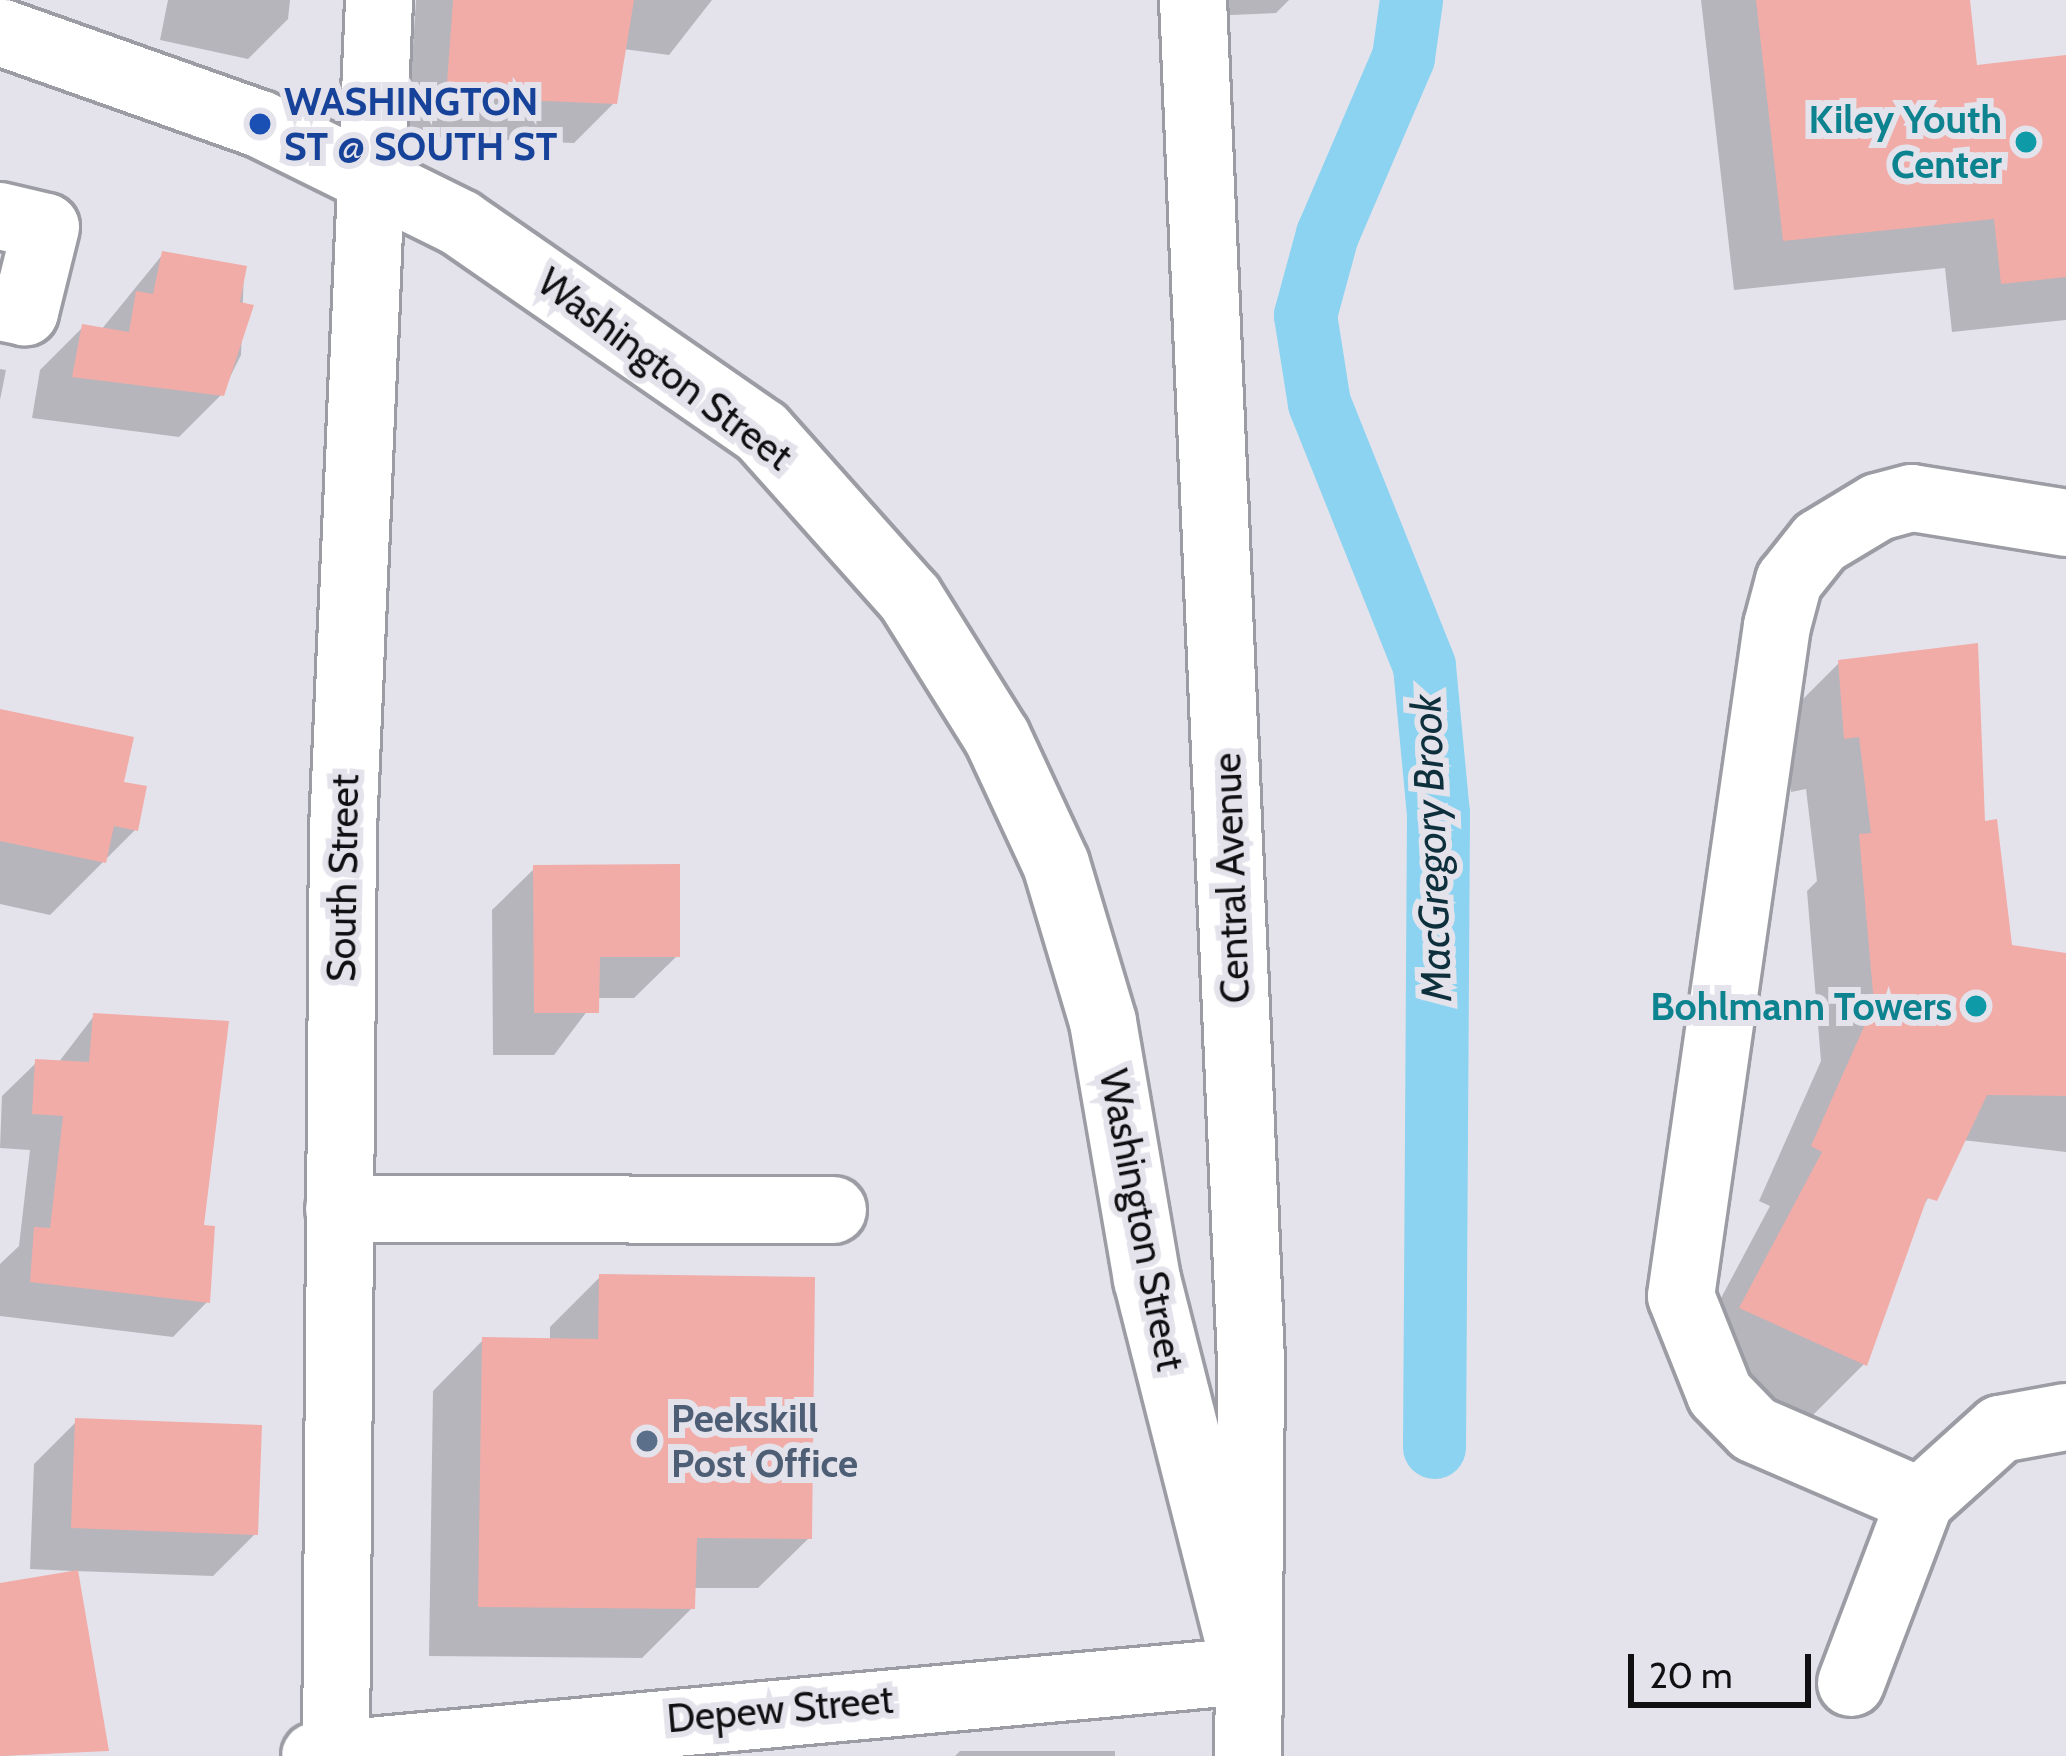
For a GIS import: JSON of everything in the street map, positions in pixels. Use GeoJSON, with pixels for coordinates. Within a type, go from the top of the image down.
{"type":"FeatureCollection","features":[{"type":"Feature","properties":{"kind":"street","name":"South Street"},"geometry":{"type":"LineString","coordinates":[[328,1754],[368,177],[379,0]]}},
{"type":"Feature","properties":{"kind":"street","name":"Central Avenue"},"geometry":{"type":"LineString","coordinates":[[1193,0],[1252,1359],[1248,1756]]}},
{"type":"Feature","properties":{"kind":"street","name":"Washington Street"},"geometry":{"type":"LineString","coordinates":[[0,32],[260,124],[368,177],[560,285],[762,432],[898,583],[997,737],[1056,864],[1103,1022],[1147,1279],[1246,1671]]}},
{"type":"Feature","properties":{"kind":"street"},"geometry":{"type":"LineString","coordinates":[[0,216],[46,227],[25,312],[0,307]]}},
{"type":"Feature","properties":{"kind":"street"},"geometry":{"type":"LineString","coordinates":[[1920,1501],[1754,1429],[1720,1394],[1681,1296],[1692,1175],[1789,581],[1847,520],[1912,498],[2066,523]]}},
{"type":"Feature","properties":{"kind":"street"},"geometry":{"type":"LineString","coordinates":[[339,1209],[833,1210]]}},
{"type":"Feature","properties":{"kind":"street"},"geometry":{"type":"LineString","coordinates":[[1851,1682],[1920,1501],[2000,1429],[2066,1417]]}},
{"type":"Feature","properties":{"kind":"street","name":"Depew Street"},"geometry":{"type":"LineString","coordinates":[[328,1754],[1246,1671]]}},
{"type":"Feature","properties":{"kind":"building"},"geometry":{"type":"Polygon","coordinates":[[[453,0],[634,0],[617,104],[446,97],[453,0]]]}},
{"type":"Feature","properties":{"kind":"building"},"geometry":{"type":"Polygon","coordinates":[[[1756,0],[1970,0],[1977,65],[2066,55],[2066,277],[2001,284],[1994,219],[1783,241],[1756,0]]]}},
{"type":"Feature","properties":{"kind":"building"},"geometry":{"type":"Polygon","coordinates":[[[162,251],[247,266],[240,302],[254,305],[224,396],[72,377],[82,324],[129,332],[136,291],[153,294],[162,251]]]}},
{"type":"Feature","properties":{"kind":"building","name":"Bohlmann Towers"},"geometry":{"type":"Polygon","coordinates":[[[1978,643],[1985,821],[1997,819],[2012,945],[2066,953],[2066,1096],[1987,1095],[1937,1201],[1927,1198],[1867,1366],[1739,1308],[1822,1152],[1811,1146],[1874,1004],[1859,834],[1871,833],[1859,737],[1844,739],[1838,660],[1978,643]]]}},
{"type":"Feature","properties":{"kind":"building"},"geometry":{"type":"Polygon","coordinates":[[[0,709],[134,737],[124,782],[147,786],[138,831],[114,826],[106,863],[0,841],[0,709]]]}},
{"type":"Feature","properties":{"kind":"building"},"geometry":{"type":"Polygon","coordinates":[[[680,864],[680,957],[600,957],[599,1013],[534,1013],[533,865],[680,864]]]}},
{"type":"Feature","properties":{"kind":"building"},"geometry":{"type":"Polygon","coordinates":[[[93,1013],[229,1021],[204,1225],[215,1226],[210,1303],[30,1282],[34,1227],[50,1228],[63,1116],[32,1114],[35,1059],[89,1062],[93,1013]]]}},
{"type":"Feature","properties":{"kind":"building","name":"Peekskill Post Office"},"geometry":{"type":"Polygon","coordinates":[[[599,1274],[815,1277],[812,1539],[697,1538],[695,1609],[478,1607],[482,1337],[598,1339],[599,1274]]]}},
{"type":"Feature","properties":{"kind":"building"},"geometry":{"type":"Polygon","coordinates":[[[75,1418],[262,1425],[258,1535],[71,1528],[75,1418]]]}},
{"type":"Feature","properties":{"kind":"building"},"geometry":{"type":"Polygon","coordinates":[[[78,1570],[109,1751],[0,1756],[0,1583],[78,1570]]]}},
{"type":"Feature","properties":{"kind":"waterway","name":"MacGregory Brook"},"geometry":{"type":"LineString","coordinates":[[1411,0],[1403,57],[1327,234],[1305,315],[1319,403],[1424,666],[1438,813],[1434,1447]]}},
{"type":"Feature","properties":{"kind":"place","name":"WASHINGTON ST @ SOUTH ST"},"geometry":{"type":"Point","coordinates":[260,124]}},
{"type":"Feature","properties":{"kind":"place","name":"Kiley Youth Center"},"geometry":{"type":"Point","coordinates":[2026,142]}},
{"type":"Feature","properties":{"kind":"place","name":"Bohlmann Towers"},"geometry":{"type":"Point","coordinates":[1976,1006]}},
{"type":"Feature","properties":{"kind":"place","name":"Peekskill Post Office"},"geometry":{"type":"Point","coordinates":[647,1441]}}]}
